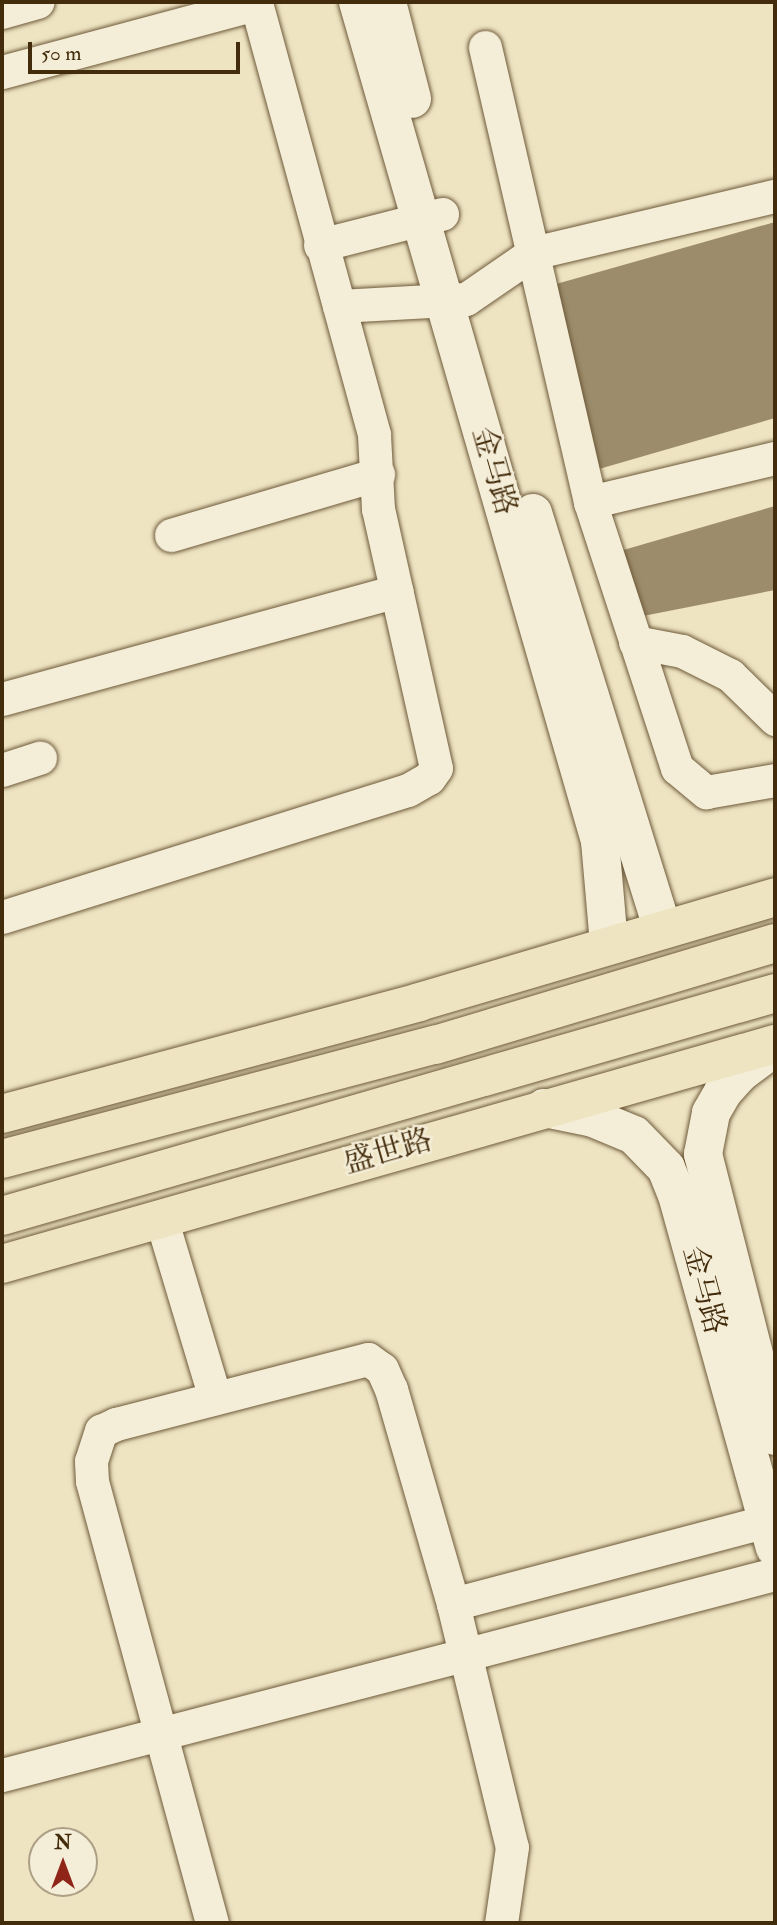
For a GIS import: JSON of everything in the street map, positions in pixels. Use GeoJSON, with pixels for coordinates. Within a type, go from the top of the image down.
{"type":"FeatureCollection","features":[{"type":"Feature","properties":{"kind":"main road"},"geometry":{"type":"LineString","coordinates":[[2,1114],[419,1002],[662,928],[775,897]]}},
{"type":"Feature","properties":{"kind":"main road"},"geometry":{"type":"LineString","coordinates":[[2,1159],[435,1045],[775,943]]}},
{"type":"Feature","properties":{"kind":"main road"},"geometry":{"type":"LineString","coordinates":[[4,1216],[775,993]]}},
{"type":"Feature","properties":{"kind":"main road"},"geometry":{"type":"LineString","coordinates":[[2,1159],[419,1002]]}},
{"type":"Feature","properties":{"kind":"main road","name":"盛世路"},"geometry":{"type":"LineString","coordinates":[[2,1264],[473,1128],[775,1045]]}},
{"type":"Feature","properties":{"kind":"main road"},"geometry":{"type":"LineString","coordinates":[[4,1216],[473,1128]]}},
{"type":"Feature","properties":{"kind":"street"},"geometry":{"type":"LineString","coordinates":[[2,12],[38,2]]}},
{"type":"Feature","properties":{"kind":"street","name":"金马路"},"geometry":{"type":"LineString","coordinates":[[358,2],[431,217],[455,299],[600,841],[609,944]]}},
{"type":"Feature","properties":{"kind":"street","name":"金马路"},"geometry":{"type":"LineString","coordinates":[[387,2],[431,217]]}},
{"type":"Feature","properties":{"kind":"street"},"geometry":{"type":"LineString","coordinates":[[2,72],[256,3],[320,246],[374,434],[379,474],[379,509],[436,768],[429,778],[408,790],[2,916]]}},
{"type":"Feature","properties":{"kind":"street"},"geometry":{"type":"LineString","coordinates":[[485,47],[590,502],[677,768],[706,792],[775,780]]}},
{"type":"Feature","properties":{"kind":"street"},"geometry":{"type":"LineString","coordinates":[[339,306],[455,299],[533,253],[775,196]]}},
{"type":"Feature","properties":{"kind":"street"},"geometry":{"type":"LineString","coordinates":[[320,246],[431,217]]}},
{"type":"Feature","properties":{"kind":"street","name":"金马路"},"geometry":{"type":"LineString","coordinates":[[455,299],[662,928]]}},
{"type":"Feature","properties":{"kind":"street"},"geometry":{"type":"LineString","coordinates":[[590,502],[775,458]]}},
{"type":"Feature","properties":{"kind":"street"},"geometry":{"type":"LineString","coordinates":[[171,535],[379,474]]}},
{"type":"Feature","properties":{"kind":"street"},"geometry":{"type":"LineString","coordinates":[[2,699],[396,591]]}},
{"type":"Feature","properties":{"kind":"street"},"geometry":{"type":"LineString","coordinates":[[635,642],[682,651],[730,675],[775,719]]}},
{"type":"Feature","properties":{"kind":"street"},"geometry":{"type":"LineString","coordinates":[[2,770],[40,758]]}},
{"type":"Feature","properties":{"kind":"street","name":"金马路"},"geometry":{"type":"LineString","coordinates":[[775,1045],[740,1073],[723,1093],[705,1132],[703,1154],[775,1436]]}},
{"type":"Feature","properties":{"kind":"street","name":"金马路"},"geometry":{"type":"LineString","coordinates":[[544,1108],[593,1118],[634,1135],[666,1168],[677,1195],[773,1529]]}},
{"type":"Feature","properties":{"kind":"street"},"geometry":{"type":"LineString","coordinates":[[162,1218],[215,1398]]}},
{"type":"Feature","properties":{"kind":"street"},"geometry":{"type":"LineString","coordinates":[[212,1923],[91,1461],[101,1432],[215,1398],[354,1360],[368,1359],[382,1369],[453,1604],[512,1847],[501,1923]]}},
{"type":"Feature","properties":{"kind":"street"},"geometry":{"type":"LineString","coordinates":[[453,1604],[773,1529]]}},
{"type":"Feature","properties":{"kind":"street"},"geometry":{"type":"LineString","coordinates":[[2,1775],[775,1574]]}},
{"type":"Feature","properties":{"kind":"building"},"geometry":{"type":"Polygon","coordinates":[[[775,222],[775,418],[599,469],[549,286],[775,222]]]}},
{"type":"Feature","properties":{"kind":"building"},"geometry":{"type":"Polygon","coordinates":[[[775,506],[775,590],[643,616],[620,551],[775,506]]]}}]}
